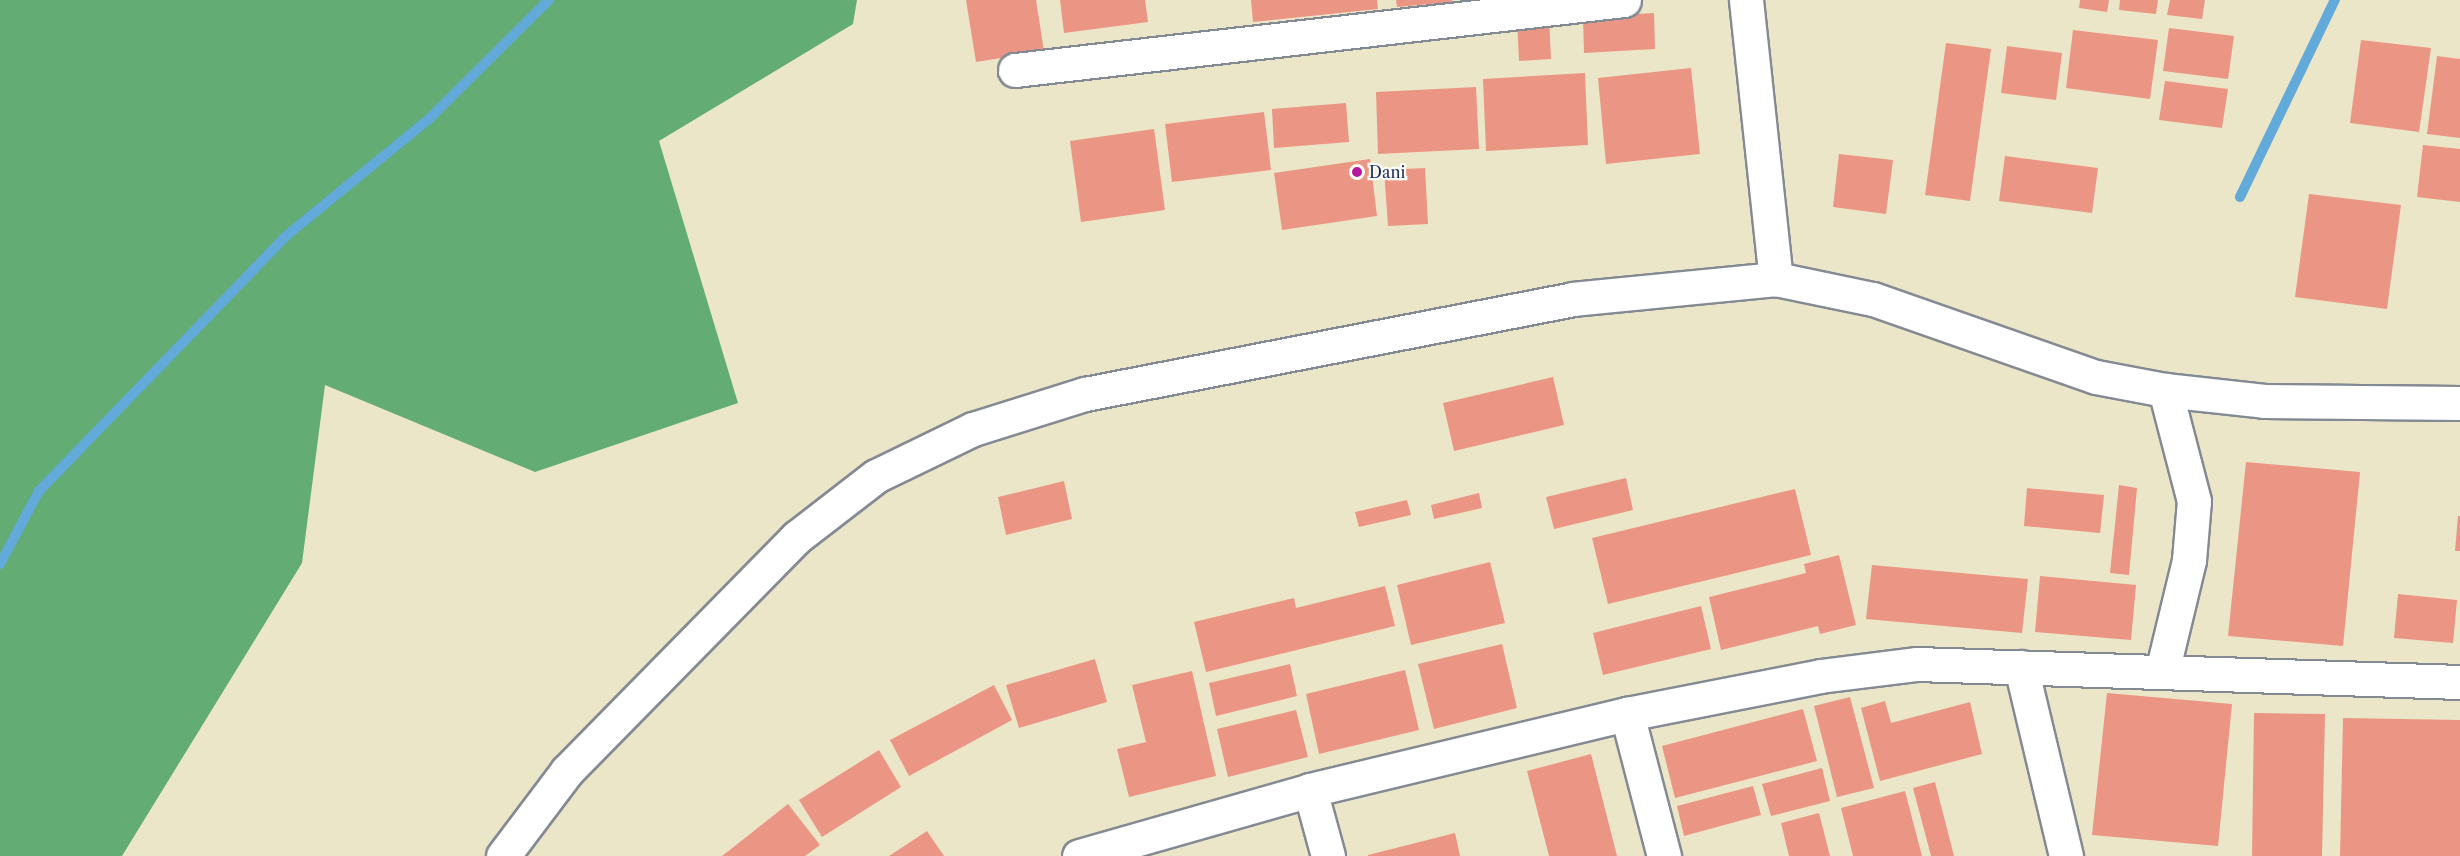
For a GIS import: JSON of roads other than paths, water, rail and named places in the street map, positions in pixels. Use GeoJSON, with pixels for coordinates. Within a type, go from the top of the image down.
{"type":"FeatureCollection","features":[{"type":"Feature","properties":{"kind":"street"},"geometry":{"type":"LineString","coordinates":[[1015,70],[1623,0]]}},
{"type":"Feature","properties":{"kind":"street"},"geometry":{"type":"LineString","coordinates":[[1746,0],[1776,279]]}},
{"type":"Feature","properties":{"kind":"street"},"geometry":{"type":"LineString","coordinates":[[503,856],[567,771],[698,644],[797,537],[876,476],[973,429],[1085,394],[1367,335],[1572,299],[1776,279],[1873,299],[2096,377],[2165,390],[2264,401],[2460,403]]}},
{"type":"Feature","properties":{"kind":"street"},"geometry":{"type":"LineString","coordinates":[[2162,672],[2189,560],[2194,501],[2165,390]]}},
{"type":"Feature","properties":{"kind":"street"},"geometry":{"type":"LineString","coordinates":[[1079,856],[1310,790],[1627,714],[1820,676],[1917,664],[2460,682]]}},
{"type":"Feature","properties":{"kind":"street"},"geometry":{"type":"LineString","coordinates":[[2021,667],[2066,856]]}},
{"type":"Feature","properties":{"kind":"street"},"geometry":{"type":"LineString","coordinates":[[1627,714],[1664,856]]}},
{"type":"Feature","properties":{"kind":"street"},"geometry":{"type":"LineString","coordinates":[[1310,790],[1328,856]]}},
{"type":"Feature","properties":{"kind":"waterway"},"geometry":{"type":"LineString","coordinates":[[0,564],[39,491],[286,236],[430,118],[549,0]]}},
{"type":"Feature","properties":{"kind":"waterway"},"geometry":{"type":"LineString","coordinates":[[2240,197],[2335,0]]}},
{"type":"Feature","properties":{"kind":"place","name":"Dani"},"geometry":{"type":"Point","coordinates":[1357,172]}}]}
